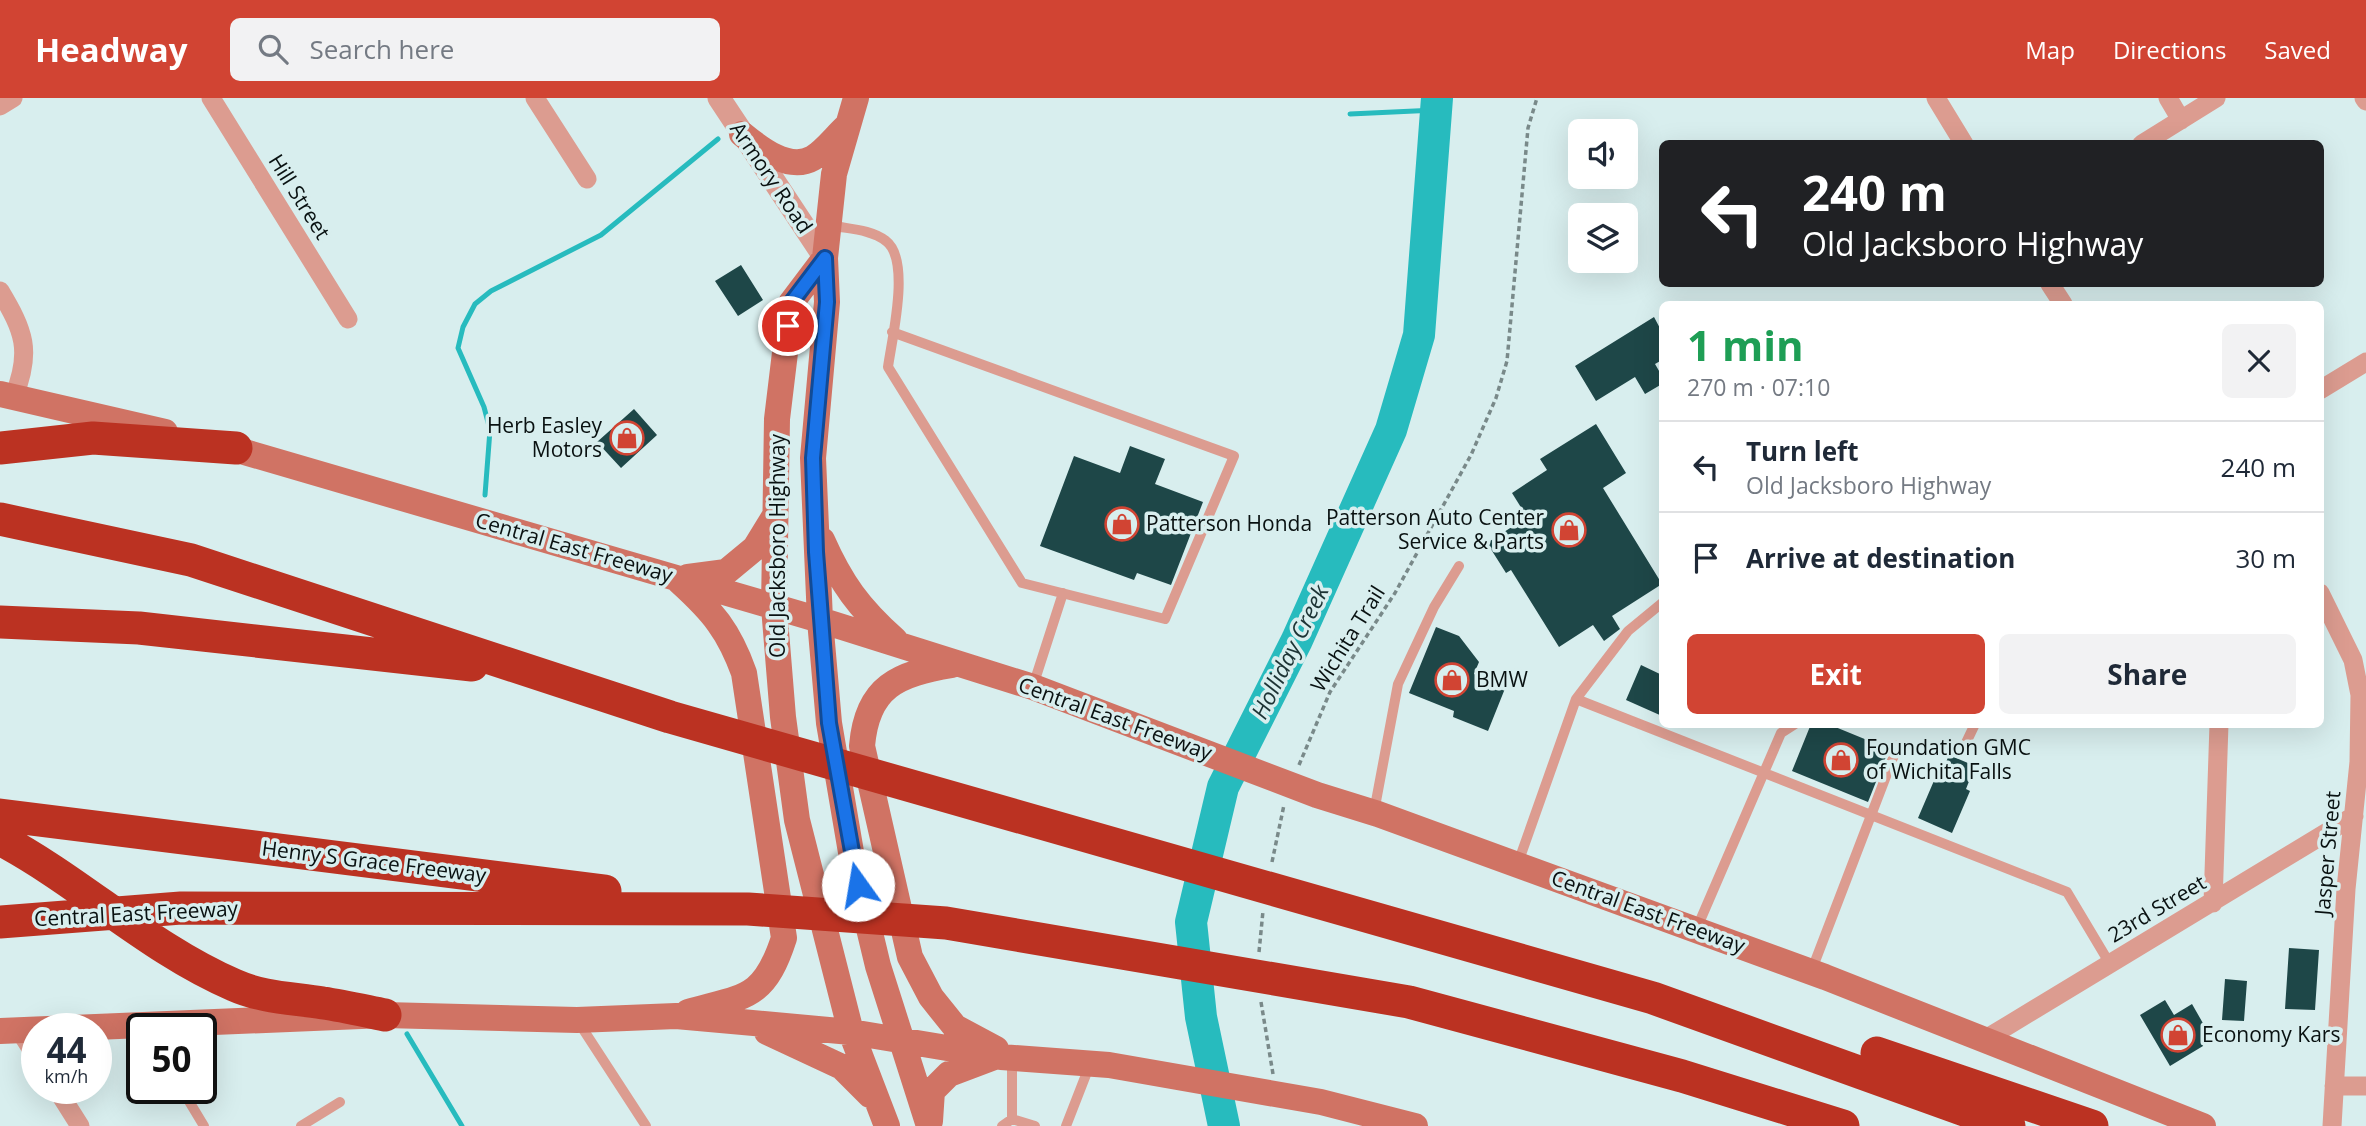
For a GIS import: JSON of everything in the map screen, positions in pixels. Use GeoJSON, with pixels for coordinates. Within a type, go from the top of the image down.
{"type":"FeatureCollection","features":[{"type":"Feature","properties":{"kind":"highway"},"geometry":{"type":"LineString","coordinates":[[0,448],[93,438],[236,448]]}},
{"type":"Feature","properties":{"kind":"highway"},"geometry":{"type":"LineString","coordinates":[[0,519],[191,560],[544,673],[670,717],[899,780],[1653,999],[1858,1046],[2092,1126]]}},
{"type":"Feature","properties":{"kind":"highway"},"geometry":{"type":"LineString","coordinates":[[0,622],[139,628],[544,673]]}},
{"type":"Feature","properties":{"kind":"highway","name":"Henry S Grace Freeway"},"geometry":{"type":"LineString","coordinates":[[0,815],[748,909]]}},
{"type":"Feature","properties":{"kind":"highway"},"geometry":{"type":"LineString","coordinates":[[0,839],[60,874],[188,961],[236,986],[277,998],[322,1002],[385,1015]]}},
{"type":"Feature","properties":{"kind":"highway","name":"Central East Freeway"},"geometry":{"type":"LineString","coordinates":[[14,921],[181,908],[748,909],[946,923],[1409,1002],[1682,1076],[1843,1126]]}},
{"type":"Feature","properties":{"kind":"highway"},"geometry":{"type":"LineString","coordinates":[[1653,999],[2010,1126]]}},
{"type":"Feature","properties":{"kind":"highway"},"geometry":{"type":"LineString","coordinates":[[1682,1076],[1733,1113],[1766,1126]]}},
{"type":"Feature","properties":{"kind":"highway"},"geometry":{"type":"LineString","coordinates":[[2059,1113],[2109,1126]]}},
{"type":"Feature","properties":{"kind":"main road","name":"Old Jacksboro Highway"},"geometry":{"type":"LineString","coordinates":[[856,98],[834,174],[825,258],[827,302],[813,458],[820,620],[829,723],[852,858],[878,966],[929,1126]]}},
{"type":"Feature","properties":{"kind":"main road"},"geometry":{"type":"LineString","coordinates":[[742,134],[766,154],[790,161],[812,159],[846,127]]}},
{"type":"Feature","properties":{"kind":"main road","name":"Old Jacksboro Highway"},"geometry":{"type":"LineString","coordinates":[[825,258],[791,303],[777,419],[774,607],[783,717],[797,820],[851,1032],[887,1126]]}},
{"type":"Feature","properties":{"kind":"main road","name":"Central East Freeway"},"geometry":{"type":"LineString","coordinates":[[7,395],[236,448],[820,620],[1033,687],[1317,795],[1374,812],[1811,972],[2203,1126]]}},
{"type":"Feature","properties":{"kind":"main road"},"geometry":{"type":"LineString","coordinates":[[676,578],[726,572],[755,548],[775,517]]}},
{"type":"Feature","properties":{"kind":"main road"},"geometry":{"type":"LineString","coordinates":[[816,525],[839,579],[864,612],[901,646]]}},
{"type":"Feature","properties":{"kind":"main road"},"geometry":{"type":"LineString","coordinates":[[676,578],[718,620],[732,640],[744,673],[784,938],[776,965],[753,994],[676,1016]]}},
{"type":"Feature","properties":{"kind":"main road"},"geometry":{"type":"LineString","coordinates":[[958,664],[923,669],[891,682],[873,702],[864,725],[862,746],[910,957],[931,997],[956,1027],[1005,1057]]}},
{"type":"Feature","properties":{"kind":"main road"},"geometry":{"type":"LineString","coordinates":[[217,1023],[385,1015],[577,1020],[676,1016],[851,1032],[1005,1057],[1100,1064],[1321,1102],[1415,1126]]}},
{"type":"Feature","properties":{"kind":"main road"},"geometry":{"type":"LineString","coordinates":[[750,1024],[842,1067],[876,1101]]}},
{"type":"Feature","properties":{"kind":"main road"},"geometry":{"type":"LineString","coordinates":[[9,1030],[126,1027]]}},
{"type":"Feature","properties":{"kind":"main road"},"geometry":{"type":"LineString","coordinates":[[929,1126],[932,1091],[949,1074],[1005,1057]]}},
{"type":"Feature","properties":{"kind":"street"},"geometry":{"type":"LineString","coordinates":[[0,106],[13,98]]}},
{"type":"Feature","properties":{"kind":"street","name":"Hill Street"},"geometry":{"type":"LineString","coordinates":[[211,98],[348,319]]}},
{"type":"Feature","properties":{"kind":"street"},"geometry":{"type":"LineString","coordinates":[[535,98],[587,179]]}},
{"type":"Feature","properties":{"kind":"street","name":"Armory Road"},"geometry":{"type":"LineString","coordinates":[[719,98],[825,258]]}},
{"type":"Feature","properties":{"kind":"street"},"geometry":{"type":"LineString","coordinates":[[1936,98],[1962,140]]}},
{"type":"Feature","properties":{"kind":"street"},"geometry":{"type":"LineString","coordinates":[[2168,98],[2181,120]]}},
{"type":"Feature","properties":{"kind":"street"},"geometry":{"type":"LineString","coordinates":[[2148,140],[2216,98]]}},
{"type":"Feature","properties":{"kind":"street"},"geometry":{"type":"LineString","coordinates":[[0,291],[24,341],[25,362],[7,395]]}},
{"type":"Feature","properties":{"kind":"street"},"geometry":{"type":"LineString","coordinates":[[2324,388],[2366,362]]}},
{"type":"Feature","properties":{"kind":"street","name":"Jasper Street"},"geometry":{"type":"LineString","coordinates":[[2324,600],[2359,661],[2361,703],[2332,1126]]}},
{"type":"Feature","properties":{"kind":"street"},"geometry":{"type":"LineString","coordinates":[[2213,902],[2219,728]]}},
{"type":"Feature","properties":{"kind":"street","name":"23rd Street"},"geometry":{"type":"LineString","coordinates":[[1984,1040],[2354,816]]}},
{"type":"Feature","properties":{"kind":"street"},"geometry":{"type":"LineString","coordinates":[[2334,1086],[2366,1086]]}},
{"type":"Feature","properties":{"kind":"street"},"geometry":{"type":"LineString","coordinates":[[66,1104],[80,1126]]}},
{"type":"Feature","properties":{"kind":"lane"},"geometry":{"type":"LineString","coordinates":[[828,225],[876,235],[888,242],[898,255],[899,274],[892,332],[888,367],[1022,583],[1165,619],[1234,456],[892,332]]}},
{"type":"Feature","properties":{"kind":"lane"},"geometry":{"type":"LineString","coordinates":[[1374,812],[1398,684],[1434,607],[1459,566]]}},
{"type":"Feature","properties":{"kind":"lane"},"geometry":{"type":"LineString","coordinates":[[1033,687],[1063,593]]}},
{"type":"Feature","properties":{"kind":"lane"},"geometry":{"type":"LineString","coordinates":[[1517,865],[1576,699],[1628,631],[1659,605]]}},
{"type":"Feature","properties":{"kind":"lane"},"geometry":{"type":"LineString","coordinates":[[1576,699],[2067,892],[2110,964]]}},
{"type":"Feature","properties":{"kind":"lane"},"geometry":{"type":"LineString","coordinates":[[1696,930],[1781,733],[1788,728]]}},
{"type":"Feature","properties":{"kind":"lane"},"geometry":{"type":"LineString","coordinates":[[1964,747],[1973,728]]}},
{"type":"Feature","properties":{"kind":"lane"},"geometry":{"type":"LineString","coordinates":[[1811,972],[1898,745]]}},
{"type":"Feature","properties":{"kind":"lane"},"geometry":{"type":"LineString","coordinates":[[577,1020],[646,1126]]}},
{"type":"Feature","properties":{"kind":"lane"},"geometry":{"type":"LineString","coordinates":[[1005,1057],[1012,1119]]}},
{"type":"Feature","properties":{"kind":"lane"},"geometry":{"type":"LineString","coordinates":[[1066,1126],[1100,1064]]}},
{"type":"Feature","properties":{"kind":"lane"},"geometry":{"type":"LineString","coordinates":[[301,1126],[341,1102]]}},
{"type":"Feature","properties":{"kind":"lane"},"geometry":{"type":"LineString","coordinates":[[191,1104],[204,1126]]}},
{"type":"Feature","properties":{"kind":"lane"},"geometry":{"type":"LineString","coordinates":[[1002,1126],[1012,1119]]}},
{"type":"Feature","properties":{"kind":"lane"},"geometry":{"type":"LineString","coordinates":[[1012,1119],[1035,1126]]}},
{"type":"Feature","properties":{"kind":"path","name":"Wichita Trail"},"geometry":{"type":"LineString","coordinates":[[1297,768],[1330,692],[1395,593],[1471,455],[1496,398],[1507,361],[1528,128],[1537,98]]}},
{"type":"Feature","properties":{"kind":"path"},"geometry":{"type":"LineString","coordinates":[[1270,869],[1280,818],[1289,793]]}},
{"type":"Feature","properties":{"kind":"path"},"geometry":{"type":"LineString","coordinates":[[1259,957],[1264,906]]}},
{"type":"Feature","properties":{"kind":"path"},"geometry":{"type":"LineString","coordinates":[[1260,995],[1277,1086]]}},
{"type":"Feature","properties":{"kind":"building"},"geometry":{"type":"Polygon","coordinates":[[[741,265],[763,300],[738,316],[715,281],[741,265]]]}},
{"type":"Feature","properties":{"kind":"building"},"geometry":{"type":"Polygon","coordinates":[[[1654,317],[1659,326],[1659,362],[1655,364],[1659,371],[1659,386],[1645,394],[1635,377],[1596,401],[1575,366],[1654,317]]]}},
{"type":"Feature","properties":{"kind":"building","name":"Herb Easley Motors"},"geometry":{"type":"Polygon","coordinates":[[[634,409],[657,435],[621,468],[597,442],[634,409]]]}},
{"type":"Feature","properties":{"kind":"building","name":"Patterson Auto Center Service & Parts"},"geometry":{"type":"Polygon","coordinates":[[[1596,424],[1626,473],[1603,488],[1659,579],[1659,586],[1612,616],[1620,629],[1604,641],[1593,625],[1559,647],[1511,570],[1506,573],[1487,543],[1527,517],[1512,493],[1547,470],[1540,459],[1596,424]]]}},
{"type":"Feature","properties":{"kind":"building","name":"Patterson Honda"},"geometry":{"type":"Polygon","coordinates":[[[1130,446],[1165,459],[1155,484],[1203,502],[1171,585],[1137,573],[1134,580],[1040,546],[1074,456],[1120,473],[1130,446]]]}},
{"type":"Feature","properties":{"kind":"building","name":"BMW"},"geometry":{"type":"Polygon","coordinates":[[[1436,627],[1459,636],[1479,662],[1474,674],[1506,686],[1488,731],[1453,717],[1454,711],[1409,693],[1436,627]]]}},
{"type":"Feature","properties":{"kind":"building"},"geometry":{"type":"Polygon","coordinates":[[[1641,665],[1659,674],[1659,715],[1626,700],[1641,665]]]}},
{"type":"Feature","properties":{"kind":"building","name":"Foundation GMC of Wichita Falls"},"geometry":{"type":"Polygon","coordinates":[[[1809,728],[1838,728],[1889,749],[1868,802],[1792,771],[1809,728]]]}},
{"type":"Feature","properties":{"kind":"building"},"geometry":{"type":"Polygon","coordinates":[[[1949,755],[1975,766],[1966,789],[1970,791],[1952,833],[1918,818],[1936,776],[1940,777],[1949,755]]]}},
{"type":"Feature","properties":{"kind":"building"},"geometry":{"type":"Polygon","coordinates":[[[2289,948],[2319,950],[2315,1010],[2285,1009],[2289,948]]]}},
{"type":"Feature","properties":{"kind":"building"},"geometry":{"type":"Polygon","coordinates":[[[2225,979],[2247,981],[2244,1021],[2222,1020],[2225,979]]]}},
{"type":"Feature","properties":{"kind":"building","name":"Economy Kars"},"geometry":{"type":"Polygon","coordinates":[[[2165,1000],[2174,1015],[2192,1004],[2204,1025],[2203,1046],[2170,1066],[2140,1015],[2165,1000]]]}},
{"type":"Feature","properties":{"kind":"waterway","name":"Holliday Creek"},"geometry":{"type":"LineString","coordinates":[[1224,1126],[1201,1017],[1191,922],[1223,787],[1297,640],[1391,430],[1419,335],[1437,98]]}},
{"type":"Feature","properties":{"kind":"waterway"},"geometry":{"type":"LineString","coordinates":[[1350,114],[1436,110]]}},
{"type":"Feature","properties":{"kind":"waterway"},"geometry":{"type":"LineString","coordinates":[[485,495],[490,430],[484,407],[458,348],[463,327],[475,304],[491,291],[601,235],[718,139]]}},
{"type":"Feature","properties":{"kind":"waterway"},"geometry":{"type":"LineString","coordinates":[[407,1034],[462,1126]]}},
{"type":"Feature","properties":{"kind":"place","name":"Herb Easley Motors"},"geometry":{"type":"Point","coordinates":[627,438]}},
{"type":"Feature","properties":{"kind":"place","name":"Patterson Honda"},"geometry":{"type":"Point","coordinates":[1122,524]}},
{"type":"Feature","properties":{"kind":"place","name":"Patterson Auto Center Service & Parts"},"geometry":{"type":"Point","coordinates":[1569,530]}},
{"type":"Feature","properties":{"kind":"place","name":"BMW"},"geometry":{"type":"Point","coordinates":[1452,680]}},
{"type":"Feature","properties":{"kind":"place","name":"Foundation GMC of Wichita Falls"},"geometry":{"type":"Point","coordinates":[1841,760]}},
{"type":"Feature","properties":{"kind":"place","name":"Economy Kars"},"geometry":{"type":"Point","coordinates":[2178,1035]}},
{"type":"Feature","properties":{"kind":"route"},"geometry":{"type":"LineString","coordinates":[[788,326],[791,303],[825,258],[827,302],[813,458],[816,552],[829,723],[858,885]]}}]}
